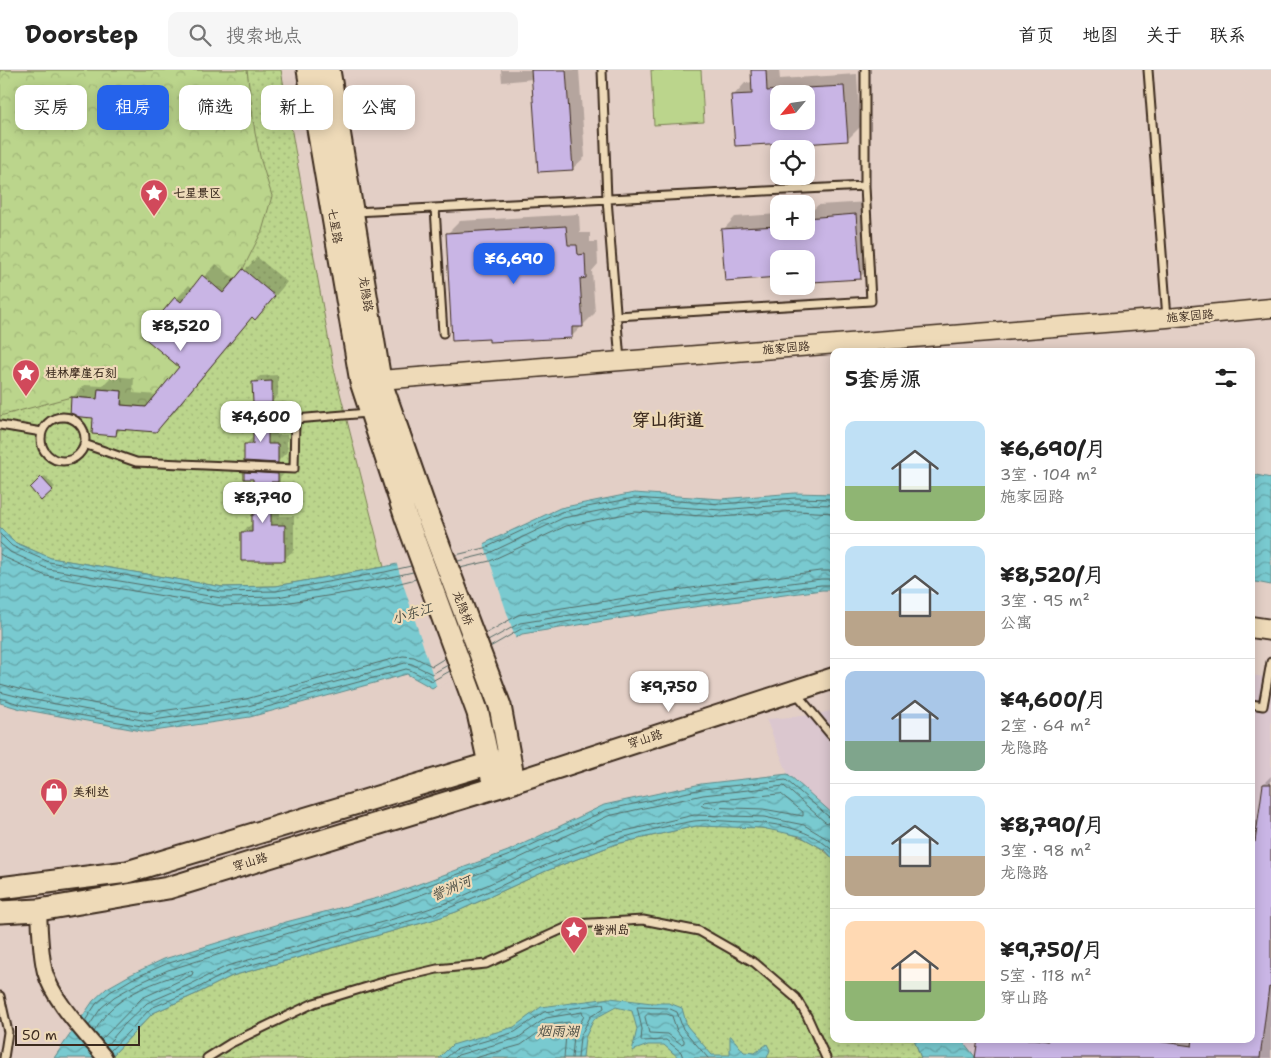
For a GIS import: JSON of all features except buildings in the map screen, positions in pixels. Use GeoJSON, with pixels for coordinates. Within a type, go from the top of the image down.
{"type":"FeatureCollection","features":[{"type":"Feature","properties":{"kind":"main road","name":"七星路"},"geometry":{"type":"LineString","coordinates":[[308,70],[342,212]]}},
{"type":"Feature","properties":{"kind":"main road","name":"龙隐路"},"geometry":{"type":"LineString","coordinates":[[329,70],[342,212],[370,381],[371,412],[416,514]]}},
{"type":"Feature","properties":{"kind":"main road","name":"龙隐路"},"geometry":{"type":"LineString","coordinates":[[370,381],[416,514]]}},
{"type":"Feature","properties":{"kind":"main road","name":"龙隐桥"},"geometry":{"type":"LineString","coordinates":[[416,514],[500,706],[509,758]]}},
{"type":"Feature","properties":{"kind":"main road","name":"龙隐桥"},"geometry":{"type":"LineString","coordinates":[[416,514],[478,713],[488,765]]}},
{"type":"Feature","properties":{"kind":"main road"},"geometry":{"type":"LineString","coordinates":[[1255,628],[1271,630]]}},
{"type":"Feature","properties":{"kind":"main road","name":"穿山路"},"geometry":{"type":"LineString","coordinates":[[0,912],[39,910],[168,888],[504,784],[830,679]]}},
{"type":"Feature","properties":{"kind":"main road"},"geometry":{"type":"LineString","coordinates":[[504,784],[509,758]]}},
{"type":"Feature","properties":{"kind":"main road","name":"穿山路"},"geometry":{"type":"LineString","coordinates":[[0,888],[127,872],[509,758]]}},
{"type":"Feature","properties":{"kind":"main road"},"geometry":{"type":"LineString","coordinates":[[488,765],[504,784]]}},
{"type":"Feature","properties":{"kind":"street","name":"施家园路"},"geometry":{"type":"LineString","coordinates":[[370,381],[1167,318],[1271,308]]}},
{"type":"Feature","properties":{"kind":"street"},"geometry":{"type":"LineString","coordinates":[[39,910],[45,971],[56,996],[105,1058]]}},
{"type":"Feature","properties":{"kind":"lane"},"geometry":{"type":"LineString","coordinates":[[602,70],[607,199],[620,362]]}},
{"type":"Feature","properties":{"kind":"lane"},"geometry":{"type":"LineString","coordinates":[[616,316],[871,301],[865,186],[864,70]]}},
{"type":"Feature","properties":{"kind":"lane"},"geometry":{"type":"LineString","coordinates":[[1148,70],[1167,318]]}},
{"type":"Feature","properties":{"kind":"lane"},"geometry":{"type":"LineString","coordinates":[[342,212],[865,186]]}},
{"type":"Feature","properties":{"kind":"lane"},"geometry":{"type":"LineString","coordinates":[[435,208],[443,333]]}},
{"type":"Feature","properties":{"kind":"lane"},"geometry":{"type":"LineString","coordinates":[[84,444],[136,462],[294,469],[295,419],[285,408],[240,409]]}},
{"type":"Feature","properties":{"kind":"lane"},"geometry":{"type":"LineString","coordinates":[[295,419],[371,412]]}},
{"type":"Feature","properties":{"kind":"lane"},"geometry":{"type":"LineString","coordinates":[[57,418],[71,419],[82,428],[84,444],[79,454],[73,459],[58,461],[46,453],[41,440],[42,432],[51,421],[57,418]]}},
{"type":"Feature","properties":{"kind":"lane"},"geometry":{"type":"LineString","coordinates":[[0,426],[42,432]]}},
{"type":"Feature","properties":{"kind":"lane"},"geometry":{"type":"LineString","coordinates":[[1255,705],[1263,706],[1271,662]]}},
{"type":"Feature","properties":{"kind":"lane"},"geometry":{"type":"LineString","coordinates":[[794,690],[830,734]]}},
{"type":"Feature","properties":{"kind":"lane"},"geometry":{"type":"LineString","coordinates":[[207,1058],[231,1043],[314,1003],[390,980],[437,969],[486,964],[574,924],[643,920],[699,931],[755,963],[796,998],[807,1016],[826,1058]]}},
{"type":"Feature","properties":{"kind":"lane"},"geometry":{"type":"LineString","coordinates":[[0,996],[8,1032],[4,1058]]}},
{"type":"Feature","properties":{"kind":"shaded area"},"geometry":{"type":"Polygon","coordinates":[[[1255,676],[1271,678],[1271,1058],[976,1058],[964,1043],[1255,1043],[1255,676]]]}},
{"type":"Feature","properties":{"kind":"shaded area"},"geometry":{"type":"Polygon","coordinates":[[[830,711],[830,811],[788,774],[766,719],[814,715],[830,711]]]}},
{"type":"Feature","properties":{"kind":"green space","name":"七星景区"},"geometry":{"type":"Polygon","coordinates":[[[0,70],[281,70],[284,85],[261,85],[261,130],[292,130],[333,365],[384,567],[275,586],[223,587],[50,558],[14,542],[0,527],[0,70]]]}},
{"type":"Feature","properties":{"kind":"green space"},"geometry":{"type":"Polygon","coordinates":[[[0,70],[247,70],[249,85],[179,85],[179,130],[251,130],[251,102],[261,161],[272,196],[262,231],[243,269],[223,293],[202,276],[181,302],[175,297],[143,336],[179,367],[146,407],[121,405],[122,391],[99,389],[97,399],[71,397],[0,416],[0,70]]]}},
{"type":"Feature","properties":{"kind":"green space"},"geometry":{"type":"Polygon","coordinates":[[[651,70],[701,70],[704,122],[654,125],[651,70]]]}},
{"type":"Feature","properties":{"kind":"green space","name":"訾洲岛"},"geometry":{"type":"Polygon","coordinates":[[[696,826],[732,826],[770,829],[787,833],[804,839],[820,848],[830,857],[830,1043],[915,1043],[921,1058],[110,1058],[153,1013],[232,976],[456,912],[546,871],[616,844],[696,826]]]}},
{"type":"Feature","properties":{"kind":"water"},"geometry":{"type":"Polygon","coordinates":[[[1255,475],[1271,478],[1271,585],[1255,582],[1255,475]]]}},
{"type":"Feature","properties":{"kind":"water","name":"小东江"},"geometry":{"type":"Polygon","coordinates":[[[634,493],[721,499],[795,493],[830,494],[830,590],[679,609],[522,634],[432,688],[407,674],[250,717],[147,732],[21,709],[0,703],[0,527],[14,542],[51,558],[223,587],[275,586],[384,567],[483,544],[560,508],[634,493]]]}},
{"type":"Feature","properties":{"kind":"water","name":"訾洲河"},"geometry":{"type":"Polygon","coordinates":[[[788,774],[830,811],[830,856],[825,850],[800,836],[762,828],[696,826],[616,844],[546,871],[456,912],[232,976],[153,1013],[110,1058],[54,1058],[93,1001],[107,988],[164,959],[286,922],[389,895],[508,851],[604,805],[701,784],[788,774]]]}},
{"type":"Feature","properties":{"kind":"water","name":"烟雨湖"},"geometry":{"type":"Polygon","coordinates":[[[610,998],[669,1003],[682,1008],[687,1026],[712,1055],[730,1055],[730,1035],[744,1052],[755,1053],[767,1044],[770,1050],[767,1058],[679,1058],[664,1045],[648,1045],[632,1051],[637,1029],[632,1011],[616,1007],[594,1019],[585,1038],[583,1058],[439,1058],[452,1045],[514,1027],[541,1007],[610,998]]]}},
{"type":"Feature","properties":{"kind":"water"},"geometry":{"type":"Polygon","coordinates":[[[915,1043],[964,1043],[976,1058],[921,1058],[915,1043]]]}},
{"type":"Feature","properties":{"kind":"pier"},"geometry":{"type":"Polygon","coordinates":[[[483,541],[516,640],[437,688],[396,562],[483,541]]]}},
{"type":"Feature","properties":{"kind":"place","name":"七星景区"},"geometry":{"type":"Point","coordinates":[154,217]}},
{"type":"Feature","properties":{"kind":"place","name":"桂林摩崖石刻"},"geometry":{"type":"Point","coordinates":[26,397]}},
{"type":"Feature","properties":{"kind":"place","name":"美利达"},"geometry":{"type":"Point","coordinates":[54,816]}},
{"type":"Feature","properties":{"kind":"place","name":"訾洲岛"},"geometry":{"type":"Point","coordinates":[574,954]}},
{"type":"Feature","properties":{"kind":"district","name":"穿山街道"},"geometry":{"type":"Point","coordinates":[668,420]}}]}
